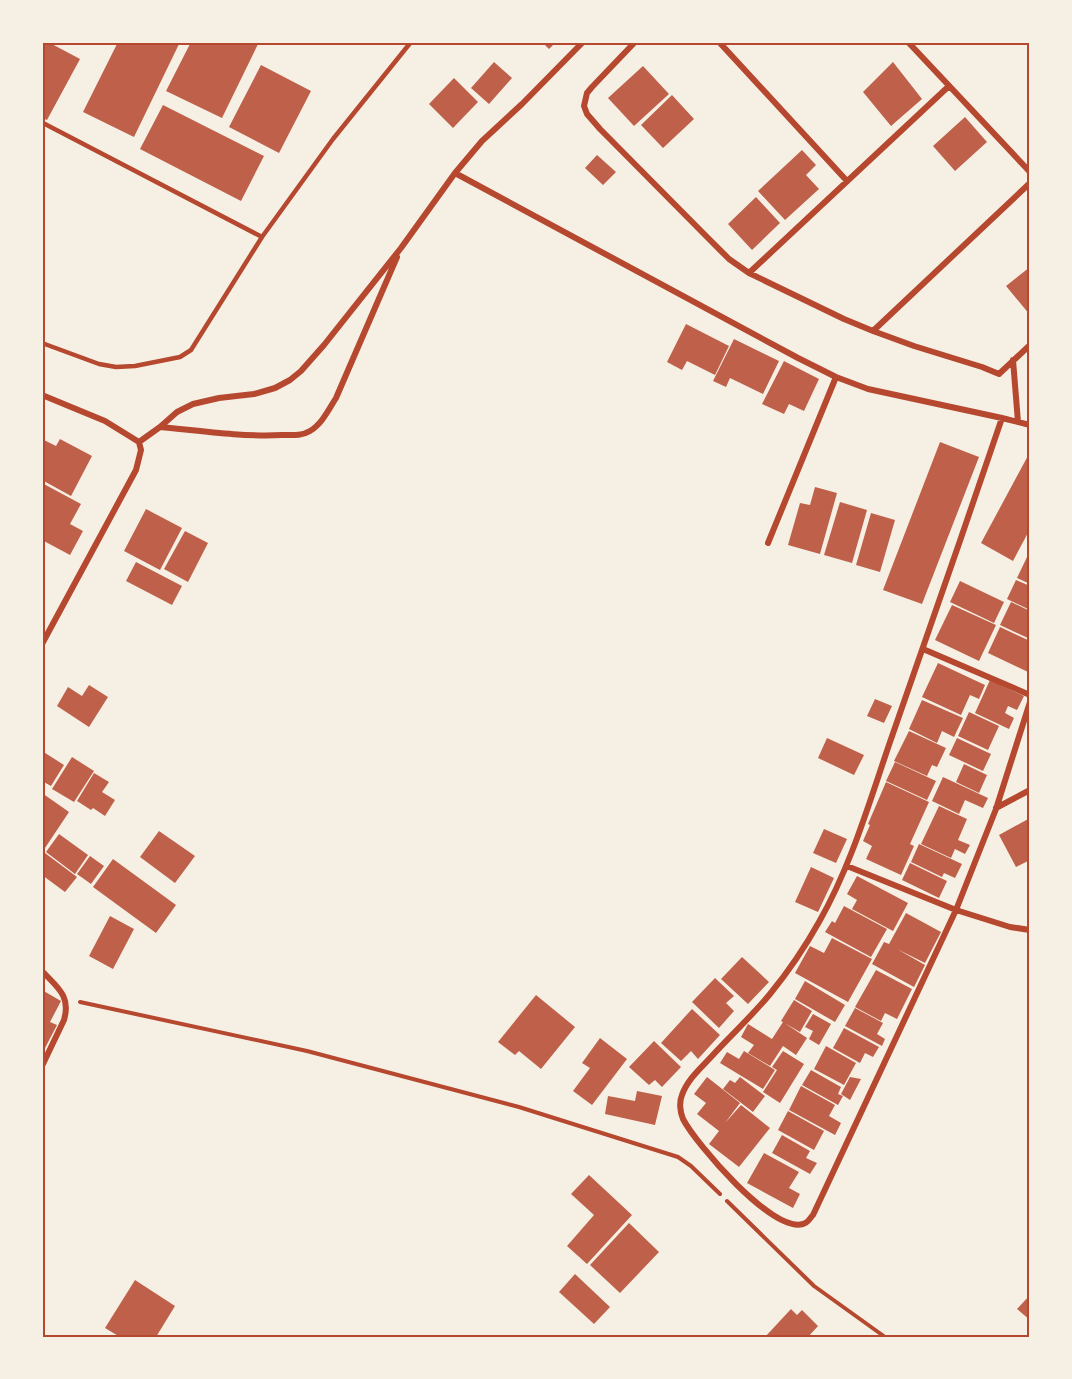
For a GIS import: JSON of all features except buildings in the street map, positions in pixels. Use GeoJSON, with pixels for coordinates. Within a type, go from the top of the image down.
{"type":"FeatureCollection","features":[{"type":"Feature","properties":{"kind":"street"},"geometry":{"type":"LineString","coordinates":[[139,442],[160,428],[177,412],[194,404],[219,398],[254,394],[275,388],[301,371],[401,248],[455,173],[482,141],[583,42]]}},
{"type":"Feature","properties":{"kind":"street"},"geometry":{"type":"LineString","coordinates":[[635,42],[591,87],[584,106],[587,114],[651,183],[729,259],[748,273],[844,319],[914,346],[999,374],[1030,345]]}},
{"type":"Feature","properties":{"kind":"street"},"geometry":{"type":"LineString","coordinates":[[719,42],[847,181]]}},
{"type":"Feature","properties":{"kind":"street"},"geometry":{"type":"LineString","coordinates":[[908,42],[1030,172]]}},
{"type":"Feature","properties":{"kind":"street"},"geometry":{"type":"LineString","coordinates":[[748,273],[949,86]]}},
{"type":"Feature","properties":{"kind":"street"},"geometry":{"type":"LineString","coordinates":[[455,173],[836,377],[868,389],[1030,425]]}},
{"type":"Feature","properties":{"kind":"street"},"geometry":{"type":"LineString","coordinates":[[873,331],[1030,183]]}},
{"type":"Feature","properties":{"kind":"street"},"geometry":{"type":"LineString","coordinates":[[160,428],[270,436],[301,434],[311,430],[324,417],[336,398],[401,248]]}},
{"type":"Feature","properties":{"kind":"street"},"geometry":{"type":"LineString","coordinates":[[1013,360],[1018,422]]}},
{"type":"Feature","properties":{"kind":"street"},"geometry":{"type":"LineString","coordinates":[[768,543],[836,377]]}},
{"type":"Feature","properties":{"kind":"street"},"geometry":{"type":"LineString","coordinates":[[42,395],[105,421],[139,442],[141,450],[136,470],[42,644]]}},
{"type":"Feature","properties":{"kind":"street"},"geometry":{"type":"LineString","coordinates":[[1002,418],[924,649],[847,866],[820,921],[792,964],[770,994],[692,1077],[680,1100],[682,1116],[700,1145],[746,1194],[777,1218],[796,1225],[803,1224],[813,1215],[956,910],[996,809],[1030,702]]}},
{"type":"Feature","properties":{"kind":"street"},"geometry":{"type":"LineString","coordinates":[[924,649],[1030,695]]}},
{"type":"Feature","properties":{"kind":"street"},"geometry":{"type":"LineString","coordinates":[[996,809],[1030,790]]}},
{"type":"Feature","properties":{"kind":"street"},"geometry":{"type":"LineString","coordinates":[[847,866],[956,910],[1010,927],[1030,930]]}},
{"type":"Feature","properties":{"kind":"street"},"geometry":{"type":"LineString","coordinates":[[42,971],[62,993],[66,1012],[42,1066]]}},
{"type":"Feature","properties":{"kind":"lane"},"geometry":{"type":"LineString","coordinates":[[42,343],[116,367],[135,366],[180,357],[191,350],[262,237],[333,140],[411,42]]}},
{"type":"Feature","properties":{"kind":"lane"},"geometry":{"type":"LineString","coordinates":[[42,124],[262,237]]}},
{"type":"Feature","properties":{"kind":"path"},"geometry":{"type":"LineString","coordinates":[[65,999],[318,1054],[519,1107],[678,1157],[691,1166],[814,1286],[885,1337]]}}]}
